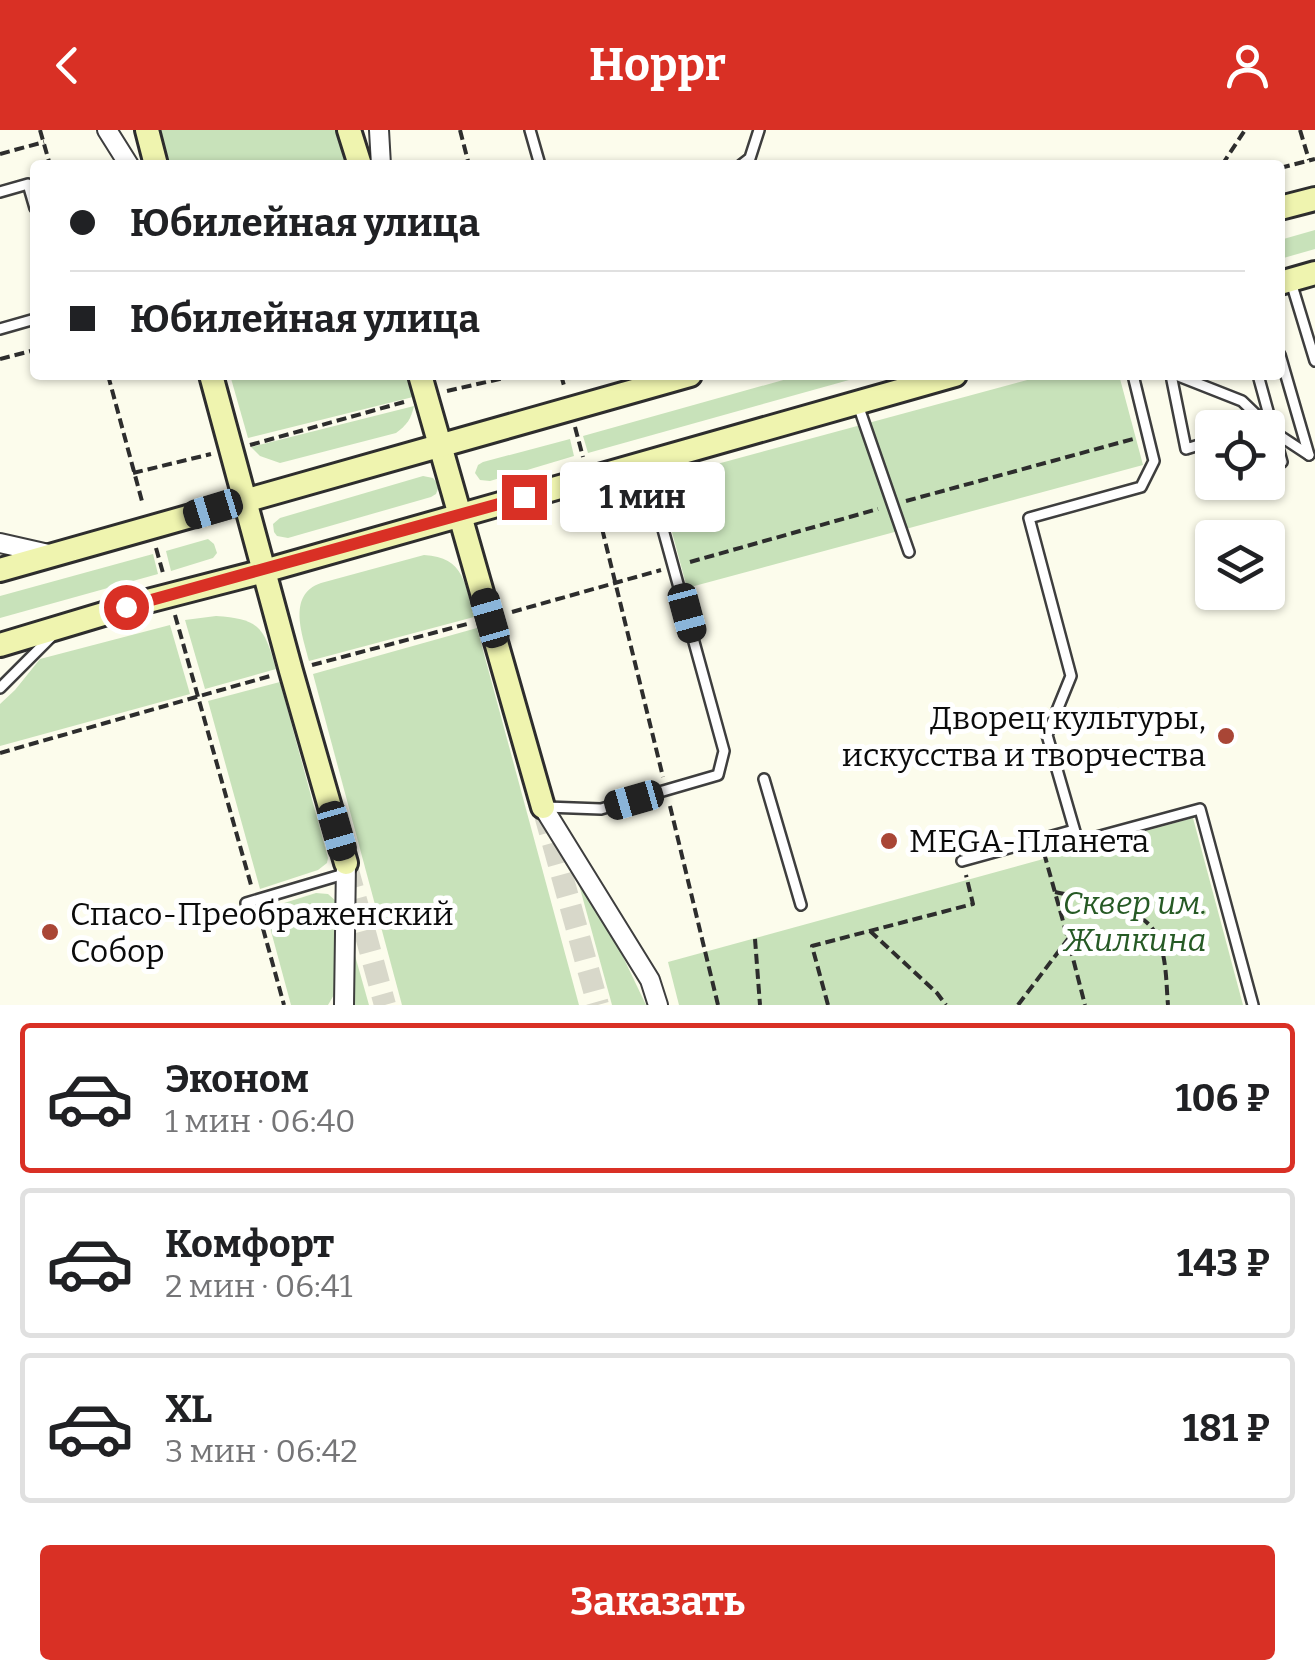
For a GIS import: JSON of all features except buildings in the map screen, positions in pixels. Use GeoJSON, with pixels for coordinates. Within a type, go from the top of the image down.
{"type":"FeatureCollection","features":[{"type":"Feature","properties":{"kind":"main road"},"geometry":{"type":"LineString","coordinates":[[147,130],[155,160]]}},
{"type":"Feature","properties":{"kind":"main road"},"geometry":{"type":"LineString","coordinates":[[349,130],[358,160]]}},
{"type":"Feature","properties":{"kind":"main road"},"geometry":{"type":"LineString","coordinates":[[1285,207],[1315,198]]}},
{"type":"Feature","properties":{"kind":"main road"},"geometry":{"type":"LineString","coordinates":[[1285,281],[1315,273]]}},
{"type":"Feature","properties":{"kind":"main road"},"geometry":{"type":"LineString","coordinates":[[212,380],[346,868]]}},
{"type":"Feature","properties":{"kind":"main road"},"geometry":{"type":"LineString","coordinates":[[0,570],[672,380]]}},
{"type":"Feature","properties":{"kind":"main road"},"geometry":{"type":"LineString","coordinates":[[0,644],[938,380]]}},
{"type":"Feature","properties":{"kind":"main road"},"geometry":{"type":"LineString","coordinates":[[422,386],[544,807]]}},
{"type":"Feature","properties":{"kind":"street"},"geometry":{"type":"LineString","coordinates":[[107,130],[126,160]]}},
{"type":"Feature","properties":{"kind":"street"},"geometry":{"type":"LineString","coordinates":[[380,130],[380,160]]}},
{"type":"Feature","properties":{"kind":"street"},"geometry":{"type":"LineString","coordinates":[[0,543],[53,556]]}},
{"type":"Feature","properties":{"kind":"street"},"geometry":{"type":"LineString","coordinates":[[544,807],[650,980],[658,1005]]}},
{"type":"Feature","properties":{"kind":"street"},"geometry":{"type":"LineString","coordinates":[[344,1005],[346,868]]}},
{"type":"Feature","properties":{"kind":"lane"},"geometry":{"type":"LineString","coordinates":[[530,130],[539,160]]}},
{"type":"Feature","properties":{"kind":"lane"},"geometry":{"type":"LineString","coordinates":[[747,160],[759,130]]}},
{"type":"Feature","properties":{"kind":"lane"},"geometry":{"type":"LineString","coordinates":[[0,192],[28,184],[30,191]]}},
{"type":"Feature","properties":{"kind":"lane"},"geometry":{"type":"LineString","coordinates":[[1285,281],[1315,361]]}},
{"type":"Feature","properties":{"kind":"lane"},"geometry":{"type":"LineString","coordinates":[[0,329],[30,320]]}},
{"type":"Feature","properties":{"kind":"lane"},"geometry":{"type":"LineString","coordinates":[[1285,373],[1308,455],[1285,439]]}},
{"type":"Feature","properties":{"kind":"lane"},"geometry":{"type":"LineString","coordinates":[[1133,380],[1154,461],[1141,487],[1029,518],[1071,676],[1047,735],[1078,842],[1200,809],[1253,1005]]}},
{"type":"Feature","properties":{"kind":"lane"},"geometry":{"type":"LineString","coordinates":[[1175,380],[1186,449],[1195,446]]}},
{"type":"Feature","properties":{"kind":"lane"},"geometry":{"type":"LineString","coordinates":[[1187,380],[1242,401],[1251,410]]}},
{"type":"Feature","properties":{"kind":"lane"},"geometry":{"type":"LineString","coordinates":[[1259,380],[1268,410]]}},
{"type":"Feature","properties":{"kind":"lane"},"geometry":{"type":"LineString","coordinates":[[858,403],[909,552]]}},
{"type":"Feature","properties":{"kind":"lane"},"geometry":{"type":"LineString","coordinates":[[544,807],[602,809],[718,775],[724,751],[645,462]]}},
{"type":"Feature","properties":{"kind":"lane"},"geometry":{"type":"LineString","coordinates":[[0,688],[60,628]]}},
{"type":"Feature","properties":{"kind":"lane"},"geometry":{"type":"LineString","coordinates":[[764,778],[801,904]]}},
{"type":"Feature","properties":{"kind":"lane"},"geometry":{"type":"LineString","coordinates":[[962,861],[1074,830]]}},
{"type":"Feature","properties":{"kind":"lane"},"geometry":{"type":"LineString","coordinates":[[251,902],[346,868]]}},
{"type":"Feature","properties":{"kind":"path"},"geometry":{"type":"LineString","coordinates":[[40,130],[49,160]]}},
{"type":"Feature","properties":{"kind":"path"},"geometry":{"type":"LineString","coordinates":[[460,130],[468,160]]}},
{"type":"Feature","properties":{"kind":"path"},"geometry":{"type":"LineString","coordinates":[[1225,160],[1245,130]]}},
{"type":"Feature","properties":{"kind":"path"},"geometry":{"type":"LineString","coordinates":[[1285,167],[1312,160],[1300,130]]}},
{"type":"Feature","properties":{"kind":"path"},"geometry":{"type":"LineString","coordinates":[[0,154],[44,142]]}},
{"type":"Feature","properties":{"kind":"path"},"geometry":{"type":"LineString","coordinates":[[0,359],[30,351]]}},
{"type":"Feature","properties":{"kind":"path"},"geometry":{"type":"LineString","coordinates":[[109,380],[251,902],[284,1005]]}},
{"type":"Feature","properties":{"kind":"path"},"geometry":{"type":"LineString","coordinates":[[133,473],[230,450],[422,386],[474,380]]}},
{"type":"Feature","properties":{"kind":"path"},"geometry":{"type":"LineString","coordinates":[[562,380],[617,582],[718,1005]]}},
{"type":"Feature","properties":{"kind":"path"},"geometry":{"type":"LineString","coordinates":[[512,612],[617,582]]}},
{"type":"Feature","properties":{"kind":"path"},"geometry":{"type":"LineString","coordinates":[[310,666],[477,622]]}},
{"type":"Feature","properties":{"kind":"path"},"geometry":{"type":"LineString","coordinates":[[0,753],[275,675]]}},
{"type":"Feature","properties":{"kind":"path"},"geometry":{"type":"LineString","coordinates":[[1040,840],[1085,1005]]}},
{"type":"Feature","properties":{"kind":"path"},"geometry":{"type":"LineString","coordinates":[[828,1005],[812,946],[973,904],[962,861]]}},
{"type":"Feature","properties":{"kind":"path"},"geometry":{"type":"LineString","coordinates":[[1055,892],[1135,913],[1156,932],[1165,968],[1168,1005]]}},
{"type":"Feature","properties":{"kind":"path"},"geometry":{"type":"LineString","coordinates":[[870,931],[938,992],[946,1005]]}},
{"type":"Feature","properties":{"kind":"path"},"geometry":{"type":"LineString","coordinates":[[755,939],[760,1005]]}},
{"type":"Feature","properties":{"kind":"path"},"geometry":{"type":"LineString","coordinates":[[1018,1005],[1068,940]]}},
{"type":"Feature","properties":{"kind":"green space"},"geometry":{"type":"Polygon","coordinates":[[[160,130],[338,130],[347,160],[169,160],[160,130]]]}},
{"type":"Feature","properties":{"kind":"green space"},"geometry":{"type":"Polygon","coordinates":[[[1315,230],[1315,249],[1285,258],[1285,239],[1315,230]]]}},
{"type":"Feature","properties":{"kind":"green space"},"geometry":{"type":"Polygon","coordinates":[[[231,380],[408,380],[413,397],[248,438],[231,380]]]}},
{"type":"Feature","properties":{"kind":"green space"},"geometry":{"type":"Polygon","coordinates":[[[783,380],[849,380],[588,453],[583,436],[783,380]]]}},
{"type":"Feature","properties":{"kind":"green space"},"geometry":{"type":"Polygon","coordinates":[[[1028,380],[1120,380],[1143,465],[687,588],[658,480],[1028,380]]]}},
{"type":"Feature","properties":{"kind":"green space"},"geometry":{"type":"Polygon","coordinates":[[[414,406],[408,421],[396,433],[280,463],[260,456],[251,447],[414,406]]]}},
{"type":"Feature","properties":{"kind":"green space"},"geometry":{"type":"Polygon","coordinates":[[[570,439],[574,456],[490,481],[480,480],[475,473],[483,462],[570,439]]]}},
{"type":"Feature","properties":{"kind":"green space"},"geometry":{"type":"Polygon","coordinates":[[[423,476],[433,478],[439,486],[431,497],[288,538],[274,532],[273,524],[280,518],[423,476]]]}},
{"type":"Feature","properties":{"kind":"green space"},"geometry":{"type":"Polygon","coordinates":[[[208,539],[217,553],[213,558],[171,571],[166,551],[208,539]]]}},
{"type":"Feature","properties":{"kind":"green space"},"geometry":{"type":"Polygon","coordinates":[[[153,554],[158,574],[0,618],[0,596],[153,554]]]}},
{"type":"Feature","properties":{"kind":"green space"},"geometry":{"type":"Polygon","coordinates":[[[424,555],[438,557],[455,567],[465,584],[474,617],[309,661],[300,606],[310,589],[424,555]]]}},
{"type":"Feature","properties":{"kind":"green space"},"geometry":{"type":"Polygon","coordinates":[[[216,616],[243,620],[258,628],[276,669],[205,689],[185,620],[216,616]]]}},
{"type":"Feature","properties":{"kind":"green space"},"geometry":{"type":"Polygon","coordinates":[[[170,625],[190,694],[0,746],[0,704],[40,659],[170,625]]]}},
{"type":"Feature","properties":{"kind":"green space"},"geometry":{"type":"Polygon","coordinates":[[[477,628],[579,1005],[402,1005],[313,674],[477,628]]]}},
{"type":"Feature","properties":{"kind":"green space"},"geometry":{"type":"Polygon","coordinates":[[[280,682],[328,858],[318,870],[260,889],[208,701],[280,682]]]}},
{"type":"Feature","properties":{"kind":"green space","name":"Сквер им. Жилкина"},"geometry":{"type":"Polygon","coordinates":[[[1193,818],[1243,1005],[679,1005],[668,962],[1193,818]]]}},
{"type":"Feature","properties":{"kind":"green space"},"geometry":{"type":"Polygon","coordinates":[[[578,881],[615,940],[646,1005],[612,1005],[578,881]]]}},
{"type":"Feature","properties":{"kind":"green space"},"geometry":{"type":"Polygon","coordinates":[[[316,893],[328,894],[337,902],[335,993],[328,1005],[291,1005],[265,909],[316,893]]]}},
{"type":"Feature","properties":{"kind":"green space"},"geometry":{"type":"Polygon","coordinates":[[[354,952],[369,1005],[354,1005],[354,952]]]}},
{"type":"Feature","properties":{"kind":"tunnel"},"geometry":{"type":"LineString","coordinates":[[544,811],[598,1005]]}},
{"type":"Feature","properties":{"kind":"tunnel"},"geometry":{"type":"LineString","coordinates":[[347,867],[385,1005]]}},
{"type":"Feature","properties":{"kind":"place","name":"Дворец культуры, искусства и творчества"},"geometry":{"type":"Point","coordinates":[1226,736]}},
{"type":"Feature","properties":{"kind":"place","name":"MEGA-Планета"},"geometry":{"type":"Point","coordinates":[889,841]}},
{"type":"Feature","properties":{"kind":"place","name":"Спасо-Преображенский Собор"},"geometry":{"type":"Point","coordinates":[50,932]}},
{"type":"Feature","properties":{"kind":"route"},"geometry":{"type":"LineString","coordinates":[[126,607],[524,497]]}}]}
